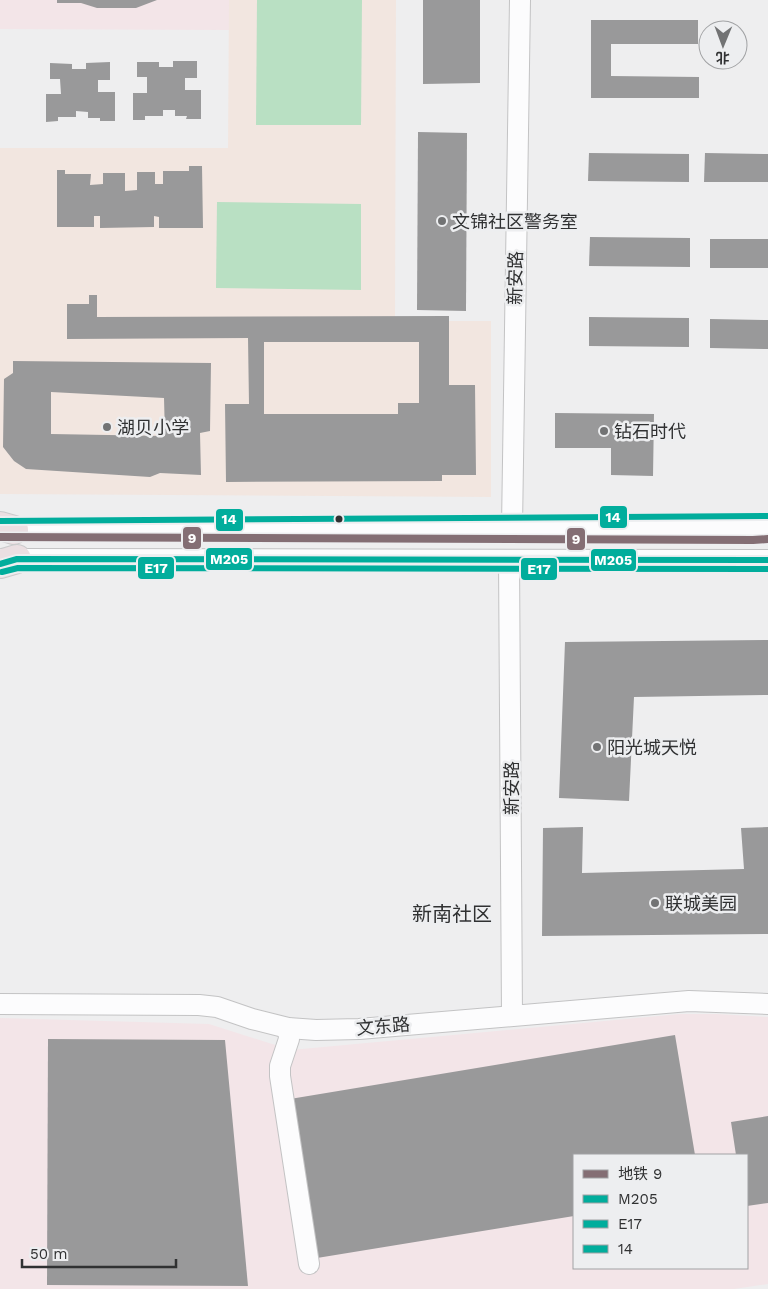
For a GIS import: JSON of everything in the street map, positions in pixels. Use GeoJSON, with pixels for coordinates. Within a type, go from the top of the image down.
{"type":"FeatureCollection","features":[{"type":"Feature","properties":{"kind":"street","name":"新安路"},"geometry":{"type":"LineString","coordinates":[[512,527],[520,0]]}},
{"type":"Feature","properties":{"kind":"street"},"geometry":{"type":"LineString","coordinates":[[4,528],[768,525]]}},
{"type":"Feature","properties":{"kind":"street","name":"新安路"},"geometry":{"type":"LineString","coordinates":[[509,560],[512,1015]]}},
{"type":"Feature","properties":{"kind":"street"},"geometry":{"type":"LineString","coordinates":[[6,561],[768,560]]}},
{"type":"Feature","properties":{"kind":"street","name":"文东路"},"geometry":{"type":"LineString","coordinates":[[0,1004],[208,1006],[288,1028],[316,1030],[359,1029],[689,1001],[768,1004]]}},
{"type":"Feature","properties":{"kind":"street"},"geometry":{"type":"LineString","coordinates":[[288,1028],[289,1039],[280,1066],[280,1076],[309,1264]]}},
{"type":"Feature","properties":{"kind":"shaded area"},"geometry":{"type":"Polygon","coordinates":[[[0,0],[229,0],[229,30],[0,29],[0,0]]]}},
{"type":"Feature","properties":{"kind":"shaded area"},"geometry":{"type":"Polygon","coordinates":[[[229,0],[396,0],[395,321],[491,321],[491,497],[0,494],[0,148],[228,148],[229,0]]]}},
{"type":"Feature","properties":{"kind":"shaded area"},"geometry":{"type":"Polygon","coordinates":[[[680,1014],[768,1017],[768,1284],[734,1289],[0,1289],[0,1018],[209,1024],[291,1050],[680,1014]]]}},
{"type":"Feature","properties":{"kind":"green space"},"geometry":{"type":"Polygon","coordinates":[[[257,0],[362,0],[361,125],[256,125],[257,0]]]}},
{"type":"Feature","properties":{"kind":"green space"},"geometry":{"type":"Polygon","coordinates":[[[217,202],[361,204],[361,290],[216,288],[217,202]]]}},
{"type":"Feature","properties":{"kind":"building"},"geometry":{"type":"Polygon","coordinates":[[[57,0],[157,0],[136,8],[97,8],[81,3],[57,3],[57,0]]]}},
{"type":"Feature","properties":{"kind":"building"},"geometry":{"type":"Polygon","coordinates":[[[423,0],[480,0],[480,83],[423,84],[423,0]]]}},
{"type":"Feature","properties":{"kind":"building"},"geometry":{"type":"Polygon","coordinates":[[[591,20],[698,20],[698,44],[611,44],[611,76],[699,77],[699,98],[591,98],[591,20]]]}},
{"type":"Feature","properties":{"kind":"building"},"geometry":{"type":"Polygon","coordinates":[[[173,61],[197,61],[197,78],[185,78],[185,90],[201,90],[201,119],[186,119],[187,116],[175,116],[175,110],[163,110],[163,116],[145,116],[145,120],[133,120],[133,93],[147,93],[147,77],[137,77],[137,62],[159,62],[159,67],[173,67],[173,61]]]}},
{"type":"Feature","properties":{"kind":"building"},"geometry":{"type":"Polygon","coordinates":[[[110,62],[110,80],[98,80],[98,92],[115,92],[115,121],[100,121],[100,118],[88,118],[88,112],[76,111],[76,117],[58,117],[58,121],[46,122],[46,94],[61,94],[60,79],[50,79],[50,63],[72,64],[72,69],[86,69],[86,63],[110,62]]]}},
{"type":"Feature","properties":{"kind":"building","name":"文锦社区警务室"},"geometry":{"type":"Polygon","coordinates":[[[418,132],[467,133],[466,311],[417,310],[418,132]]]}},
{"type":"Feature","properties":{"kind":"building"},"geometry":{"type":"Polygon","coordinates":[[[589,153],[689,154],[689,182],[588,181],[589,153]]]}},
{"type":"Feature","properties":{"kind":"building"},"geometry":{"type":"Polygon","coordinates":[[[705,153],[768,154],[768,182],[704,182],[705,153]]]}},
{"type":"Feature","properties":{"kind":"building"},"geometry":{"type":"Polygon","coordinates":[[[189,166],[202,166],[203,228],[159,228],[159,217],[154,216],[154,227],[100,228],[100,216],[94,216],[94,227],[57,227],[57,170],[65,170],[65,174],[91,174],[90,185],[103,184],[103,173],[125,173],[125,191],[137,190],[137,172],[155,172],[155,184],[163,184],[163,171],[189,171],[189,166]]]}},
{"type":"Feature","properties":{"kind":"building"},"geometry":{"type":"Polygon","coordinates":[[[590,237],[690,238],[690,267],[589,266],[590,237]]]}},
{"type":"Feature","properties":{"kind":"building"},"geometry":{"type":"Polygon","coordinates":[[[710,239],[768,239],[768,268],[710,268],[710,239]]]}},
{"type":"Feature","properties":{"kind":"building"},"geometry":{"type":"Polygon","coordinates":[[[89,295],[97,295],[97,317],[449,316],[449,385],[475,385],[476,475],[442,475],[442,481],[226,482],[225,404],[249,404],[248,338],[67,339],[67,304],[89,304],[89,295]],[[264,342],[264,414],[398,414],[398,403],[419,403],[419,342],[264,342]]]}},
{"type":"Feature","properties":{"kind":"building"},"geometry":{"type":"Polygon","coordinates":[[[589,317],[689,318],[689,347],[589,346],[589,317]]]}},
{"type":"Feature","properties":{"kind":"building"},"geometry":{"type":"Polygon","coordinates":[[[710,319],[768,320],[768,349],[710,348],[710,319]]]}},
{"type":"Feature","properties":{"kind":"building","name":"湖贝小学"},"geometry":{"type":"Polygon","coordinates":[[[13,361],[211,363],[210,431],[200,433],[201,475],[160,473],[150,477],[26,469],[14,461],[3,447],[4,379],[13,373],[13,361]],[[51,392],[51,434],[165,436],[164,398],[51,392]]]}},
{"type":"Feature","properties":{"kind":"building","name":"钻石时代"},"geometry":{"type":"Polygon","coordinates":[[[555,413],[654,414],[653,476],[611,475],[611,448],[555,448],[555,413]]]}},
{"type":"Feature","properties":{"kind":"building","name":"阳光城天悦"},"geometry":{"type":"Polygon","coordinates":[[[768,640],[768,695],[634,697],[629,801],[559,798],[565,642],[768,640]]]}},
{"type":"Feature","properties":{"kind":"building","name":"联城美园"},"geometry":{"type":"Polygon","coordinates":[[[583,827],[582,873],[744,869],[741,828],[768,827],[768,934],[542,936],[543,828],[583,827]]]}},
{"type":"Feature","properties":{"kind":"building"},"geometry":{"type":"Polygon","coordinates":[[[675,1035],[695,1154],[573,1154],[573,1216],[317,1258],[290,1099],[675,1035]]]}},
{"type":"Feature","properties":{"kind":"building"},"geometry":{"type":"Polygon","coordinates":[[[48,1039],[225,1040],[248,1286],[47,1285],[48,1039]]]}},
{"type":"Feature","properties":{"kind":"building"},"geometry":{"type":"Polygon","coordinates":[[[768,1116],[768,1203],[748,1206],[748,1154],[736,1154],[731,1122],[768,1116]]]}},
{"type":"Feature","properties":{"kind":"metro line","name":"9"},"geometry":{"type":"LineString","coordinates":[[0,537],[768,539]]}},
{"type":"Feature","properties":{"kind":"transit line","name":"14"},"geometry":{"type":"LineString","coordinates":[[0,521],[768,516]]}},
{"type":"Feature","properties":{"kind":"transit line","name":"M205"},"geometry":{"type":"LineString","coordinates":[[0,564],[17,559],[768,560]]}},
{"type":"Feature","properties":{"kind":"transit line","name":"E17"},"geometry":{"type":"LineString","coordinates":[[2,572],[18,568],[768,569]]}},
{"type":"Feature","properties":{"kind":"place","name":"文锦社区警务室"},"geometry":{"type":"Point","coordinates":[442,221]}},
{"type":"Feature","properties":{"kind":"place","name":"湖贝小学"},"geometry":{"type":"Point","coordinates":[107,427]}},
{"type":"Feature","properties":{"kind":"place","name":"钻石时代"},"geometry":{"type":"Point","coordinates":[604,431]}},
{"type":"Feature","properties":{"kind":"place","name":"阳光城天悦"},"geometry":{"type":"Point","coordinates":[597,747]}},
{"type":"Feature","properties":{"kind":"place","name":"联城美园"},"geometry":{"type":"Point","coordinates":[655,903]}},
{"type":"Feature","properties":{"kind":"district","name":"新南社区"},"geometry":{"type":"Point","coordinates":[452,914]}}]}
